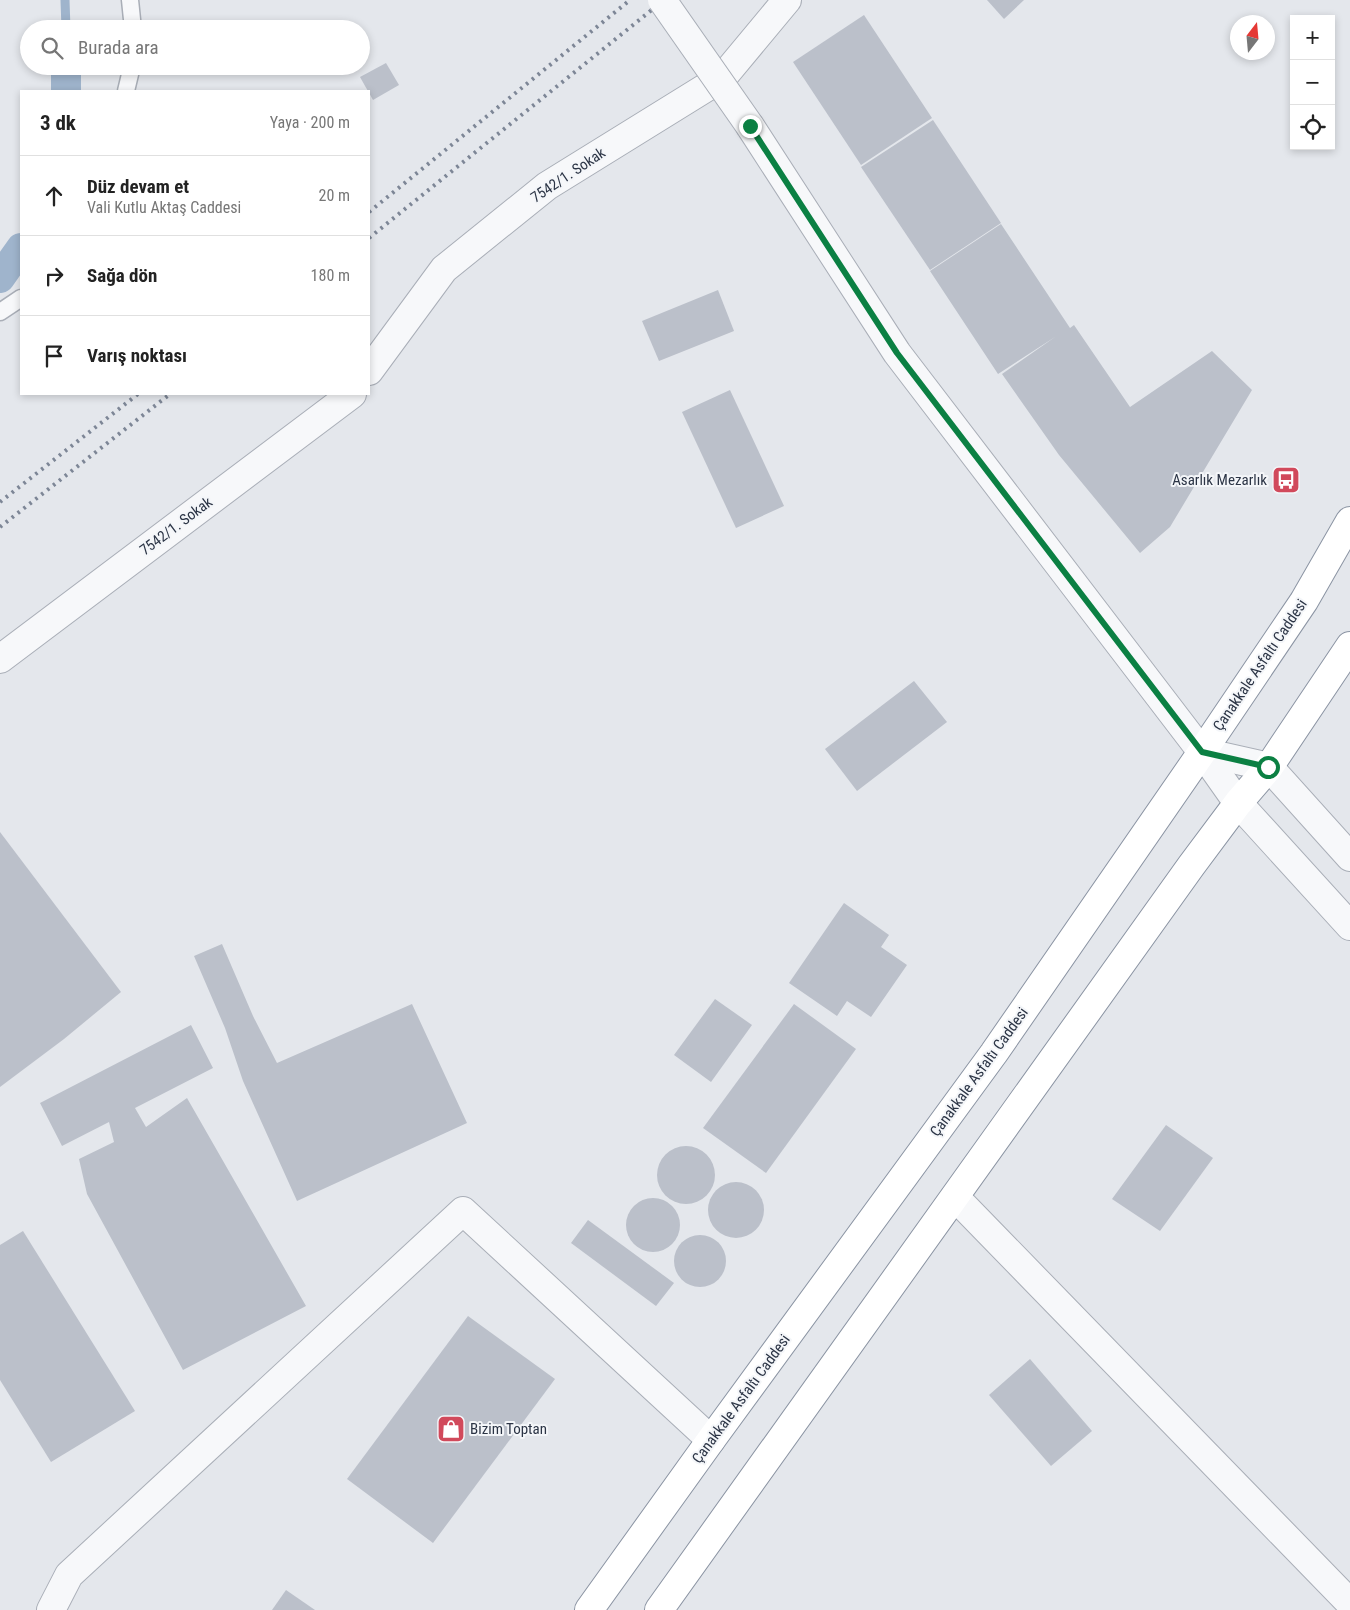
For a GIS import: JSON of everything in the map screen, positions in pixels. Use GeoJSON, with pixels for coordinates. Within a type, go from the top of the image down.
{"type":"FeatureCollection","features":[{"type":"Feature","properties":{"kind":"highway","name":"Çanakkale Asfaltı Caddesi"},"geometry":{"type":"LineString","coordinates":[[589,1610],[994,1052],[1304,601],[1350,521]]}},
{"type":"Feature","properties":{"kind":"highway"},"geometry":{"type":"LineString","coordinates":[[659,1610],[1191,866],[1238,803],[1268,767],[1349,651]]}},
{"type":"Feature","properties":{"kind":"street"},"geometry":{"type":"LineString","coordinates":[[662,0],[750,126],[897,353],[1202,752],[1238,803],[1350,926]]}},
{"type":"Feature","properties":{"kind":"street","name":"7542/1. Sokak"},"geometry":{"type":"LineString","coordinates":[[370,370],[444,269],[547,186],[722,77],[787,0]]}},
{"type":"Feature","properties":{"kind":"street","name":"7542/1. Sokak"},"geometry":{"type":"LineString","coordinates":[[0,659],[351,395]]}},
{"type":"Feature","properties":{"kind":"street"},"geometry":{"type":"LineString","coordinates":[[1202,752],[1268,767],[1350,857]]}},
{"type":"Feature","properties":{"kind":"street"},"geometry":{"type":"LineString","coordinates":[[955,1197],[1350,1603]]}},
{"type":"Feature","properties":{"kind":"street"},"geometry":{"type":"LineString","coordinates":[[51,1610],[69,1575],[463,1212],[711,1440]]}},
{"type":"Feature","properties":{"kind":"lane"},"geometry":{"type":"LineString","coordinates":[[130,0],[132,20]]}},
{"type":"Feature","properties":{"kind":"lane"},"geometry":{"type":"LineString","coordinates":[[126,90],[130,75]]}},
{"type":"Feature","properties":{"kind":"lane"},"geometry":{"type":"LineString","coordinates":[[0,312],[20,299]]}},
{"type":"Feature","properties":{"kind":"building"},"geometry":{"type":"Polygon","coordinates":[[[987,0],[1024,0],[1004,19],[987,0]]]}},
{"type":"Feature","properties":{"kind":"building"},"geometry":{"type":"Polygon","coordinates":[[[864,15],[932,118],[861,165],[793,62],[864,15]]]}},
{"type":"Feature","properties":{"kind":"building"},"geometry":{"type":"Polygon","coordinates":[[[386,63],[399,85],[373,100],[370,90],[367,90],[360,77],[370,75],[370,72],[386,63]]]}},
{"type":"Feature","properties":{"kind":"building"},"geometry":{"type":"Polygon","coordinates":[[[933,120],[1001,223],[930,270],[861,167],[933,120]]]}},
{"type":"Feature","properties":{"kind":"building"},"geometry":{"type":"Polygon","coordinates":[[[1001,224],[1070,328],[1074,325],[1130,407],[1212,351],[1252,390],[1170,527],[1140,553],[1059,455],[1002,374],[1055,337],[998,374],[930,271],[1001,224]]]}},
{"type":"Feature","properties":{"kind":"building"},"geometry":{"type":"Polygon","coordinates":[[[718,290],[734,331],[659,361],[642,321],[718,290]]]}},
{"type":"Feature","properties":{"kind":"building"},"geometry":{"type":"Polygon","coordinates":[[[730,390],[784,506],[736,528],[682,412],[730,390]]]}},
{"type":"Feature","properties":{"kind":"building"},"geometry":{"type":"Polygon","coordinates":[[[914,681],[947,722],[857,791],[825,749],[914,681]]]}},
{"type":"Feature","properties":{"kind":"building"},"geometry":{"type":"Polygon","coordinates":[[[0,832],[121,992],[64,1039],[0,1087],[0,832]]]}},
{"type":"Feature","properties":{"kind":"building"},"geometry":{"type":"Polygon","coordinates":[[[844,903],[889,935],[881,947],[907,965],[871,1017],[847,1001],[837,1016],[789,983],[844,903]]]}},
{"type":"Feature","properties":{"kind":"building"},"geometry":{"type":"Polygon","coordinates":[[[222,944],[253,1016],[277,1063],[412,1004],[467,1123],[297,1201],[243,1081],[225,1028],[194,956],[222,944]]]}},
{"type":"Feature","properties":{"kind":"building"},"geometry":{"type":"Polygon","coordinates":[[[715,999],[752,1025],[711,1082],[674,1055],[715,999]]]}},
{"type":"Feature","properties":{"kind":"building"},"geometry":{"type":"Polygon","coordinates":[[[794,1004],[856,1049],[766,1173],[703,1128],[794,1004]]]}},
{"type":"Feature","properties":{"kind":"building"},"geometry":{"type":"Polygon","coordinates":[[[191,1025],[213,1068],[135,1108],[146,1127],[187,1098],[306,1306],[183,1370],[87,1194],[79,1159],[114,1142],[109,1122],[62,1146],[40,1103],[191,1025]]]}},
{"type":"Feature","properties":{"kind":"building"},"geometry":{"type":"Polygon","coordinates":[[[1166,1125],[1213,1158],[1160,1231],[1112,1199],[1166,1125]]]}},
{"type":"Feature","properties":{"kind":"building"},"geometry":{"type":"Polygon","coordinates":[[[686,1146],[697,1148],[710,1159],[715,1175],[713,1186],[702,1199],[686,1204],[675,1202],[662,1191],[657,1175],[659,1164],[670,1151],[686,1146]]]}},
{"type":"Feature","properties":{"kind":"building"},"geometry":{"type":"Polygon","coordinates":[[[731,1182],[741,1182],[756,1190],[762,1199],[764,1210],[762,1221],[756,1230],[741,1238],[731,1238],[720,1233],[713,1226],[708,1215],[708,1205],[713,1194],[720,1187],[731,1182]]]}},
{"type":"Feature","properties":{"kind":"building"},"geometry":{"type":"Polygon","coordinates":[[[648,1198],[658,1198],[672,1206],[678,1215],[680,1225],[678,1235],[672,1244],[658,1252],[648,1252],[638,1247],[631,1240],[626,1230],[626,1220],[631,1210],[638,1203],[648,1198]]]}},
{"type":"Feature","properties":{"kind":"building"},"geometry":{"type":"Polygon","coordinates":[[[588,1220],[674,1283],[656,1306],[571,1243],[588,1220]]]}},
{"type":"Feature","properties":{"kind":"building"},"geometry":{"type":"Polygon","coordinates":[[[23,1231],[135,1411],[51,1462],[0,1380],[0,1245],[23,1231]]]}},
{"type":"Feature","properties":{"kind":"building"},"geometry":{"type":"Polygon","coordinates":[[[700,1235],[714,1239],[722,1247],[726,1261],[722,1275],[714,1283],[700,1287],[686,1283],[678,1275],[674,1261],[678,1247],[686,1239],[700,1235]]]}},
{"type":"Feature","properties":{"kind":"building","name":"Bizim Toptan"},"geometry":{"type":"Polygon","coordinates":[[[468,1316],[555,1379],[433,1543],[347,1479],[468,1316]]]}},
{"type":"Feature","properties":{"kind":"building"},"geometry":{"type":"Polygon","coordinates":[[[1030,1359],[1092,1431],[1051,1466],[989,1395],[1030,1359]]]}},
{"type":"Feature","properties":{"kind":"building"},"geometry":{"type":"Polygon","coordinates":[[[286,1590],[315,1610],[272,1610],[286,1590]]]}},
{"type":"Feature","properties":{"kind":"waterway"},"geometry":{"type":"LineString","coordinates":[[65,0],[66,20]]}},
{"type":"Feature","properties":{"kind":"waterway"},"geometry":{"type":"LineString","coordinates":[[66,75],[66,90]]}},
{"type":"Feature","properties":{"kind":"waterway"},"geometry":{"type":"LineString","coordinates":[[0,278],[20,249]]}},
{"type":"Feature","properties":{"kind":"railway"},"geometry":{"type":"LineString","coordinates":[[370,211],[630,0]]}},
{"type":"Feature","properties":{"kind":"railway"},"geometry":{"type":"LineString","coordinates":[[370,237],[664,0]]}},
{"type":"Feature","properties":{"kind":"railway"},"geometry":{"type":"LineString","coordinates":[[0,502],[137,395]]}},
{"type":"Feature","properties":{"kind":"railway"},"geometry":{"type":"LineString","coordinates":[[0,527],[169,395]]}},
{"type":"Feature","properties":{"kind":"place","name":"Asarlık Mezarlık"},"geometry":{"type":"Point","coordinates":[1286,480]}},
{"type":"Feature","properties":{"kind":"place","name":"Bizim Toptan"},"geometry":{"type":"Point","coordinates":[451,1429]}},
{"type":"Feature","properties":{"kind":"route"},"geometry":{"type":"LineString","coordinates":[[750,126],[897,353],[1202,752],[1268,767]]}}]}
